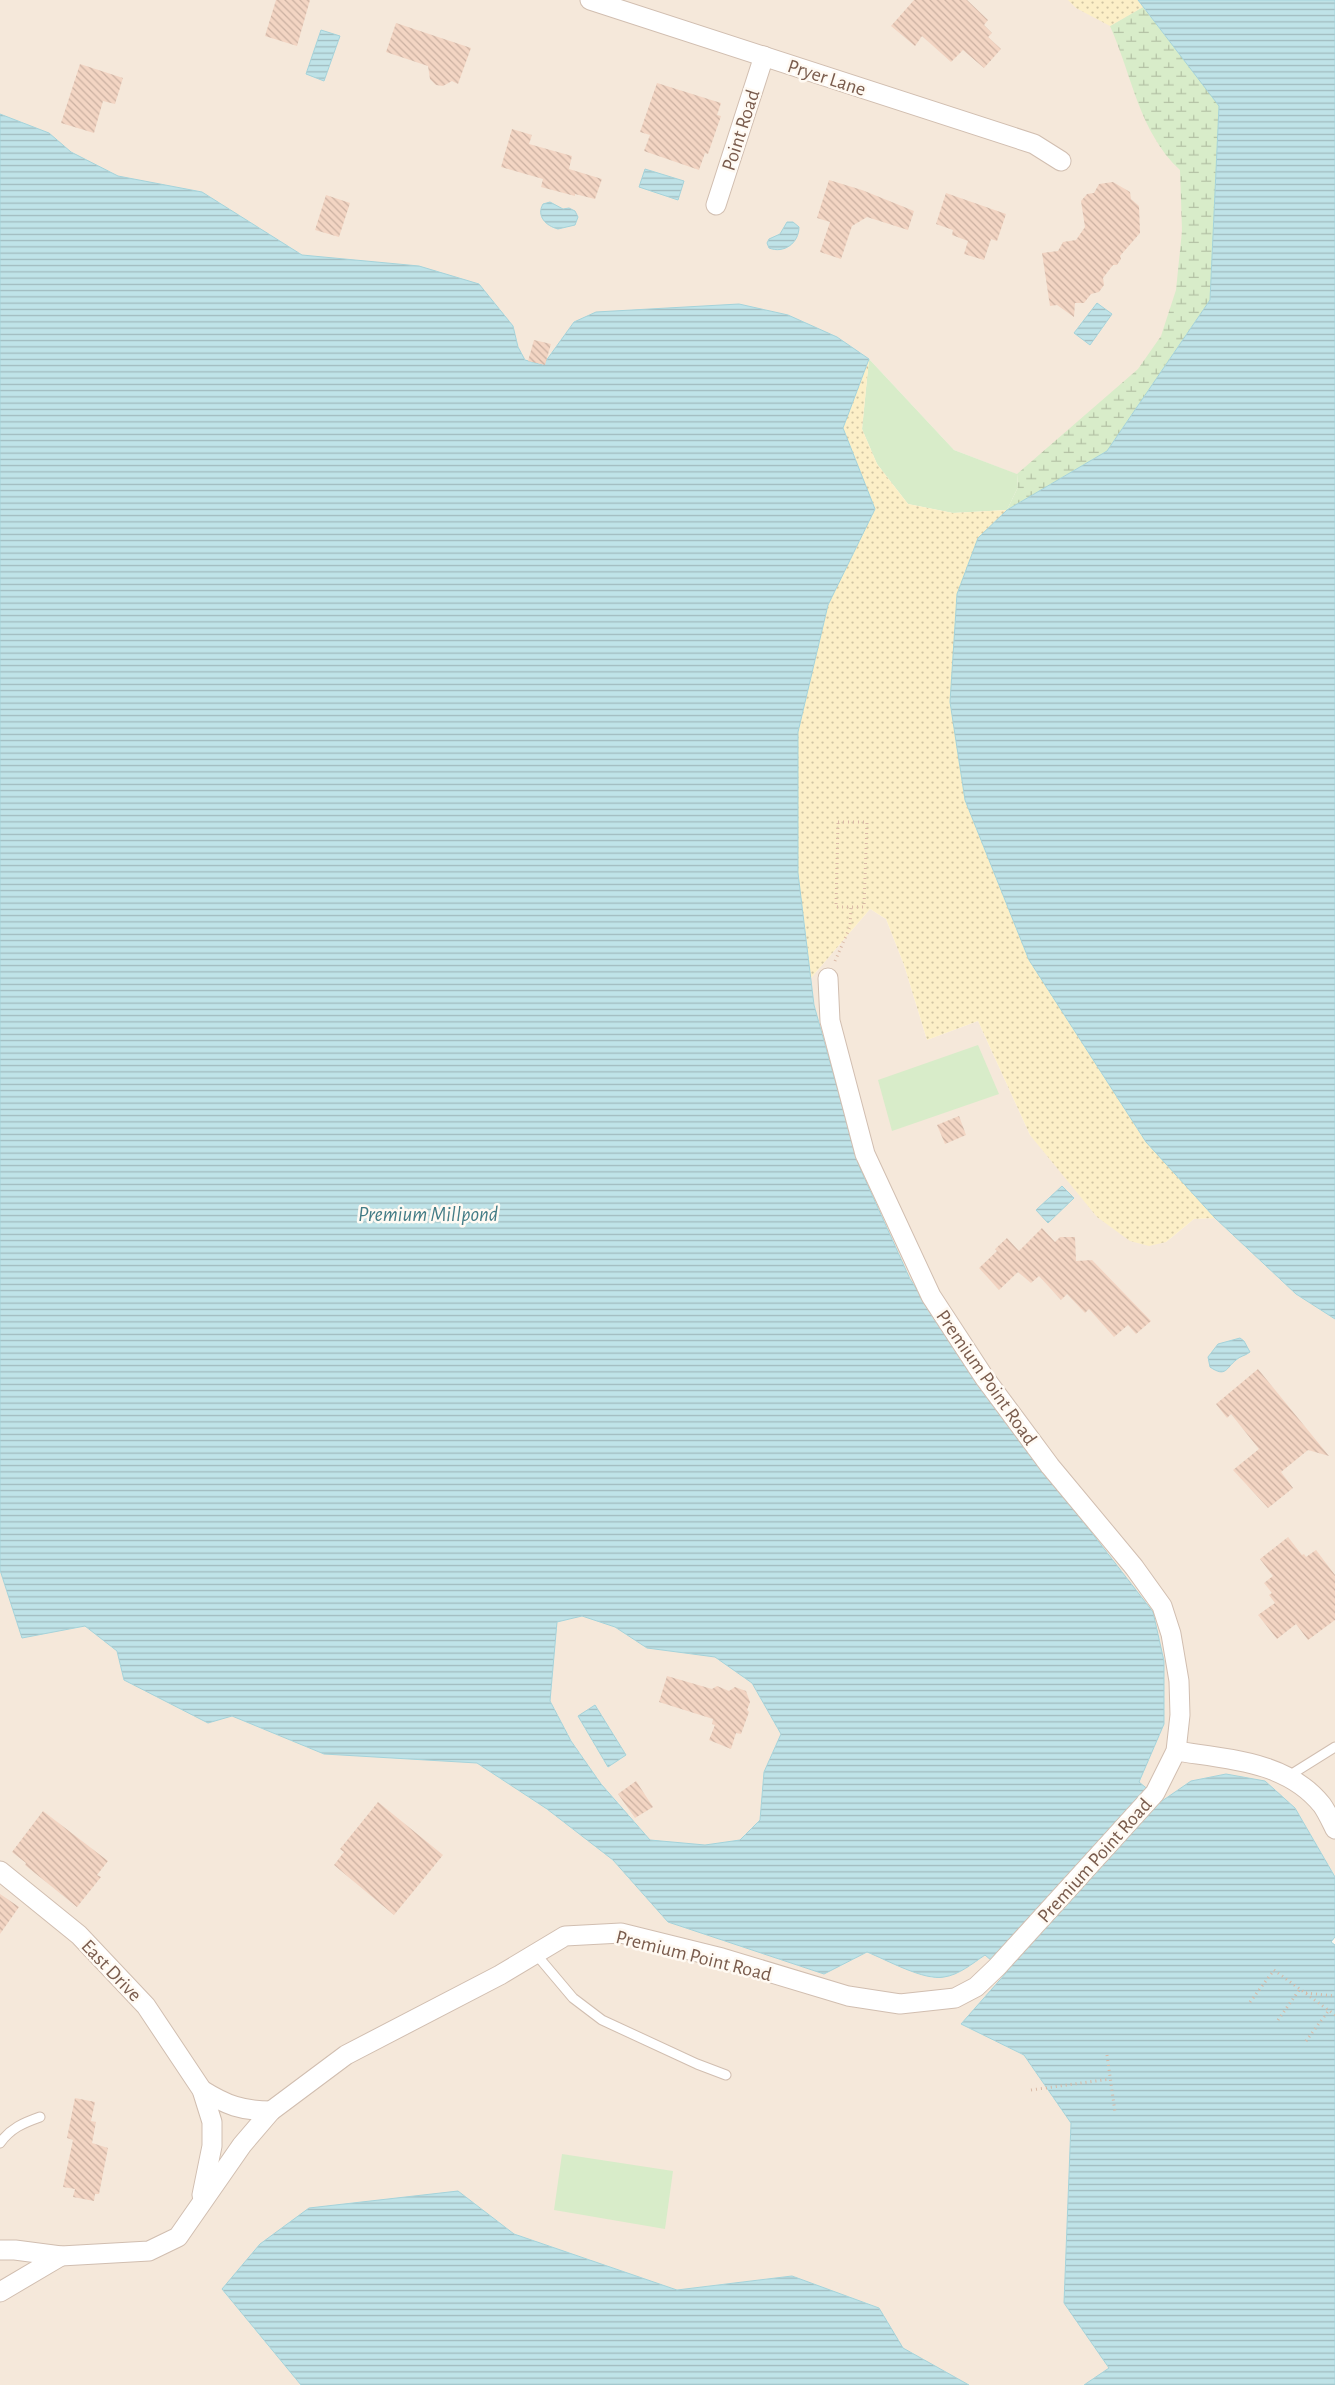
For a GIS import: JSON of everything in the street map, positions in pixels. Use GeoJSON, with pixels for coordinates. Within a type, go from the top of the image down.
{"type":"FeatureCollection","features":[{"type":"Feature","properties":{"kind":"street","name":"Pryer Lane"},"geometry":{"type":"LineString","coordinates":[[590,0],[1034,144],[1061,161]]}},
{"type":"Feature","properties":{"kind":"street","name":"Point Road"},"geometry":{"type":"LineString","coordinates":[[716,205],[764,56]]}},
{"type":"Feature","properties":{"kind":"street","name":"Premium Point Road"},"geometry":{"type":"LineString","coordinates":[[0,2250],[61,2256],[149,2251],[178,2236],[242,2145],[271,2111],[346,2055],[500,1975],[565,1936],[621,1933],[722,1958],[848,1996],[900,2004],[955,1998],[976,1987],[997,1967],[1155,1793],[1176,1751],[1180,1715],[1179,1681],[1171,1634],[1162,1606],[1134,1567],[1050,1466],[984,1377],[931,1296],[865,1154],[830,1021],[828,978]]}},
{"type":"Feature","properties":{"kind":"street"},"geometry":{"type":"LineString","coordinates":[[1176,1751],[1270,1768],[1298,1783],[1322,1805],[1335,1829]]}},
{"type":"Feature","properties":{"kind":"street","name":"East Drive"},"geometry":{"type":"LineString","coordinates":[[0,1871],[78,1936],[146,2006],[202,2090],[212,2122],[212,2146],[200,2203]]}},
{"type":"Feature","properties":{"kind":"street","name":"East Drive"},"geometry":{"type":"LineString","coordinates":[[202,2090],[226,2105],[254,2111],[271,2111]]}},
{"type":"Feature","properties":{"kind":"street","name":"Premium Point Road"},"geometry":{"type":"LineString","coordinates":[[0,2292],[61,2256]]}},
{"type":"Feature","properties":{"kind":"lane"},"geometry":{"type":"LineString","coordinates":[[1286,1777],[1335,1747]]}},
{"type":"Feature","properties":{"kind":"lane"},"geometry":{"type":"LineString","coordinates":[[535,1953],[573,1998],[602,2020],[697,2064],[726,2075]]}},
{"type":"Feature","properties":{"kind":"lane"},"geometry":{"type":"LineString","coordinates":[[0,2143],[7,2133],[20,2124],[40,2117]]}},
{"type":"Feature","properties":{"kind":"path"},"geometry":{"type":"LineString","coordinates":[[838,822],[867,822],[864,907],[851,907],[836,907],[838,822]]}},
{"type":"Feature","properties":{"kind":"path"},"geometry":{"type":"LineString","coordinates":[[828,978],[850,927],[851,907]]}},
{"type":"Feature","properties":{"kind":"path"},"geometry":{"type":"LineString","coordinates":[[1250,2002],[1274,1970],[1335,2015]]}},
{"type":"Feature","properties":{"kind":"path"},"geometry":{"type":"LineString","coordinates":[[1278,2020],[1300,1989]]}},
{"type":"Feature","properties":{"kind":"path"},"geometry":{"type":"LineString","coordinates":[[1304,1992],[1335,1996]]}},
{"type":"Feature","properties":{"kind":"path"},"geometry":{"type":"LineString","coordinates":[[1306,2041],[1329,2010]]}},
{"type":"Feature","properties":{"kind":"path"},"geometry":{"type":"LineString","coordinates":[[1107,2055],[1115,2112]]}},
{"type":"Feature","properties":{"kind":"path"},"geometry":{"type":"LineString","coordinates":[[1031,2090],[1110,2079]]}},
{"type":"Feature","properties":{"kind":"shaded area"},"geometry":{"type":"Polygon","coordinates":[[[0,0],[1138,0],[1220,106],[1210,300],[1047,486],[954,450],[869,359],[837,337],[788,315],[739,304],[574,322],[543,365],[525,360],[518,347],[513,326],[419,266],[302,255],[202,192],[118,176],[71,152],[49,133],[0,114],[0,0]]]}},
{"type":"Feature","properties":{"kind":"shaded area"},"geometry":{"type":"Polygon","coordinates":[[[870,909],[886,919],[904,965],[927,1040],[978,1021],[1030,1135],[1166,1242],[1194,1219],[1215,1218],[1296,1294],[1335,1319],[1335,1877],[1295,1808],[1226,1774],[1192,1781],[1162,1801],[1139,1782],[985,1395],[910,1279],[859,1166],[814,1005],[811,978],[870,909]]]}},
{"type":"Feature","properties":{"kind":"shaded area"},"geometry":{"type":"Polygon","coordinates":[[[0,1570],[22,1637],[85,1626],[117,1651],[124,1680],[232,1716],[324,1754],[477,1763],[547,1809],[613,1860],[668,1922],[824,1974],[867,1952],[932,1978],[958,1973],[985,1955],[1006,1973],[961,2024],[1024,2055],[1071,2123],[1064,2303],[1109,2368],[1084,2385],[969,2385],[902,2348],[879,2308],[792,2276],[677,2290],[514,2234],[458,2191],[222,2289],[301,2385],[0,2385],[0,1570]]]}},
{"type":"Feature","properties":{"kind":"shaded area"},"geometry":{"type":"Polygon","coordinates":[[[582,1616],[615,1627],[647,1648],[715,1657],[752,1683],[781,1734],[764,1772],[760,1820],[740,1840],[705,1845],[650,1840],[601,1784],[571,1741],[550,1701],[557,1622],[582,1616]]]}},
{"type":"Feature","properties":{"kind":"green space"},"geometry":{"type":"Polygon","coordinates":[[[1143,7],[1220,106],[1210,300],[1107,451],[1007,510],[1018,487],[1017,474],[1138,369],[1161,336],[1176,290],[1182,231],[1180,170],[1166,155],[1146,121],[1110,26],[1143,7]]]}},
{"type":"Feature","properties":{"kind":"green space"},"geometry":{"type":"Polygon","coordinates":[[[869,359],[954,450],[1017,474],[1018,487],[1007,510],[953,513],[908,504],[877,464],[862,429],[869,359]]]}},
{"type":"Feature","properties":{"kind":"green space"},"geometry":{"type":"Polygon","coordinates":[[[978,1045],[999,1094],[892,1131],[878,1080],[978,1045]]]}},
{"type":"Feature","properties":{"kind":"green space"},"geometry":{"type":"Polygon","coordinates":[[[562,2154],[673,2171],[665,2229],[554,2210],[562,2154]]]}},
{"type":"Feature","properties":{"kind":"sand"},"geometry":{"type":"Polygon","coordinates":[[[1068,0],[1138,0],[1143,7],[1110,26],[1076,8],[1068,0]]]}},
{"type":"Feature","properties":{"kind":"sand"},"geometry":{"type":"Polygon","coordinates":[[[869,359],[862,429],[877,464],[908,504],[953,513],[1007,510],[978,538],[965,800],[1029,960],[1146,1142],[1215,1218],[1194,1219],[1166,1242],[1149,1246],[1130,1241],[1097,1217],[1030,1135],[978,1021],[927,1040],[904,965],[886,919],[870,909],[811,978],[798,873],[798,732],[828,605],[875,509],[843,428],[869,359]]]}},
{"type":"Feature","properties":{"kind":"water"},"geometry":{"type":"Polygon","coordinates":[[[1138,0],[1335,0],[1335,1319],[1296,1294],[1215,1218],[1146,1142],[1029,960],[965,800],[950,702],[957,594],[978,538],[1007,510],[1107,451],[1210,300],[1219,106],[1138,0]]]}},
{"type":"Feature","properties":{"kind":"water"},"geometry":{"type":"Polygon","coordinates":[[[321,30],[340,36],[324,81],[306,74],[321,30]]]}},
{"type":"Feature","properties":{"kind":"water","name":"Premium Millpond"},"geometry":{"type":"Polygon","coordinates":[[[0,114],[49,133],[71,152],[118,176],[202,192],[302,255],[419,266],[479,284],[513,326],[518,347],[525,360],[543,365],[574,322],[596,312],[739,304],[788,315],[837,337],[869,359],[843,428],[875,509],[828,605],[798,732],[798,873],[814,1005],[859,1166],[910,1279],[985,1395],[1153,1612],[1164,1661],[1164,1724],[1139,1782],[1162,1801],[1191,1781],[1226,1774],[1265,1781],[1295,1808],[1335,1877],[1335,1937],[1331,1942],[1335,1945],[1335,2385],[1084,2385],[1109,2368],[1064,2303],[1071,2123],[1024,2055],[961,2024],[1006,1973],[985,1955],[960,1971],[944,1977],[926,1976],[916,1973],[867,1952],[824,1974],[668,1922],[613,1860],[547,1809],[477,1763],[324,1754],[232,1716],[208,1723],[124,1680],[117,1651],[85,1626],[22,1638],[0,1570],[0,114]],[[582,1616],[557,1622],[550,1701],[571,1741],[601,1784],[650,1840],[705,1845],[740,1840],[760,1820],[764,1772],[781,1734],[752,1683],[715,1657],[647,1648],[615,1627],[582,1616]]]}},
{"type":"Feature","properties":{"kind":"water"},"geometry":{"type":"Polygon","coordinates":[[[645,169],[684,181],[678,200],[639,187],[645,169]]]}},
{"type":"Feature","properties":{"kind":"water"},"geometry":{"type":"Polygon","coordinates":[[[550,202],[563,209],[569,208],[575,211],[578,217],[575,225],[558,229],[546,223],[543,220],[541,208],[543,204],[550,202]]]}},
{"type":"Feature","properties":{"kind":"water"},"geometry":{"type":"Polygon","coordinates":[[[787,222],[793,222],[799,227],[796,238],[790,246],[780,250],[769,248],[767,243],[769,239],[780,234],[787,222]]]}},
{"type":"Feature","properties":{"kind":"water"},"geometry":{"type":"Polygon","coordinates":[[[1097,303],[1112,314],[1090,345],[1074,333],[1097,303]]]}},
{"type":"Feature","properties":{"kind":"water"},"geometry":{"type":"Polygon","coordinates":[[[1062,1186],[1074,1198],[1048,1223],[1036,1210],[1062,1186]]]}},
{"type":"Feature","properties":{"kind":"water"},"geometry":{"type":"Polygon","coordinates":[[[1240,1338],[1244,1341],[1250,1352],[1238,1359],[1223,1372],[1210,1367],[1208,1357],[1218,1344],[1240,1338]]]}},
{"type":"Feature","properties":{"kind":"water"},"geometry":{"type":"Polygon","coordinates":[[[595,1705],[626,1755],[608,1767],[578,1716],[595,1705]]]}},
{"type":"Feature","properties":{"kind":"water"},"geometry":{"type":"Polygon","coordinates":[[[458,2191],[514,2234],[677,2290],[792,2276],[879,2308],[903,2348],[969,2385],[301,2385],[222,2289],[260,2244],[309,2208],[458,2191]]]}},
{"type":"Feature","properties":{"kind":"building"},"geometry":{"type":"Polygon","coordinates":[[[276,0],[310,0],[297,46],[265,36],[276,0]]]}},
{"type":"Feature","properties":{"kind":"building"},"geometry":{"type":"Polygon","coordinates":[[[914,0],[967,0],[988,20],[984,25],[992,33],[988,37],[1001,49],[984,68],[963,50],[951,62],[922,36],[915,46],[891,26],[914,0]]]}},
{"type":"Feature","properties":{"kind":"building"},"geometry":{"type":"Polygon","coordinates":[[[396,23],[471,48],[458,84],[452,81],[443,86],[436,85],[430,79],[428,66],[386,52],[396,23]]]}},
{"type":"Feature","properties":{"kind":"building"},"geometry":{"type":"Polygon","coordinates":[[[80,64],[123,78],[115,104],[103,101],[94,133],[61,123],[80,64]]]}},
{"type":"Feature","properties":{"kind":"building"},"geometry":{"type":"Polygon","coordinates":[[[657,83],[721,103],[717,115],[721,116],[708,154],[705,153],[699,170],[644,151],[650,135],[640,132],[657,83]]]}},
{"type":"Feature","properties":{"kind":"building"},"geometry":{"type":"Polygon","coordinates":[[[512,129],[532,135],[529,144],[572,156],[569,169],[602,179],[595,199],[541,187],[543,179],[501,167],[512,129]]]}},
{"type":"Feature","properties":{"kind":"building"},"geometry":{"type":"Polygon","coordinates":[[[829,180],[862,190],[914,211],[908,230],[867,217],[852,226],[841,259],[820,252],[830,222],[817,218],[829,180]]]}},
{"type":"Feature","properties":{"kind":"building"},"geometry":{"type":"Polygon","coordinates":[[[1113,182],[1130,192],[1131,199],[1139,206],[1140,233],[1120,256],[1121,259],[1117,265],[1113,265],[1103,278],[1104,285],[1099,292],[1091,294],[1084,303],[1075,303],[1074,317],[1057,305],[1050,306],[1042,253],[1058,251],[1063,242],[1076,240],[1085,227],[1081,201],[1087,194],[1094,193],[1099,184],[1113,182]]]}},
{"type":"Feature","properties":{"kind":"building"},"geometry":{"type":"Polygon","coordinates":[[[946,193],[1006,214],[997,241],[991,239],[984,260],[964,254],[968,241],[952,235],[953,230],[936,224],[946,193]]]}},
{"type":"Feature","properties":{"kind":"building"},"geometry":{"type":"Polygon","coordinates":[[[326,195],[350,203],[339,237],[315,230],[326,195]]]}},
{"type":"Feature","properties":{"kind":"building"},"geometry":{"type":"Polygon","coordinates":[[[534,340],[551,344],[545,365],[528,361],[534,340]]]}},
{"type":"Feature","properties":{"kind":"building"},"geometry":{"type":"Polygon","coordinates":[[[959,1116],[966,1135],[945,1144],[937,1125],[959,1116]]]}},
{"type":"Feature","properties":{"kind":"building"},"geometry":{"type":"Polygon","coordinates":[[[1042,1228],[1055,1242],[1060,1237],[1075,1237],[1076,1261],[1092,1260],[1151,1321],[1136,1334],[1128,1325],[1114,1337],[1089,1309],[1085,1313],[1067,1294],[1061,1300],[1039,1276],[1031,1283],[1018,1272],[999,1290],[979,1268],[997,1251],[995,1249],[1007,1238],[1019,1251],[1042,1228]]]}},
{"type":"Feature","properties":{"kind":"building"},"geometry":{"type":"Polygon","coordinates":[[[1258,1369],[1329,1456],[1308,1450],[1281,1472],[1293,1488],[1268,1508],[1233,1470],[1259,1449],[1231,1414],[1227,1418],[1216,1404],[1258,1369]]]}},
{"type":"Feature","properties":{"kind":"building"},"geometry":{"type":"Polygon","coordinates":[[[1288,1537],[1302,1555],[1304,1554],[1306,1557],[1316,1550],[1335,1575],[1335,1620],[1308,1640],[1296,1624],[1277,1639],[1258,1615],[1275,1603],[1269,1595],[1272,1593],[1264,1583],[1273,1576],[1260,1559],[1288,1537]]]}},
{"type":"Feature","properties":{"kind":"building"},"geometry":{"type":"Polygon","coordinates":[[[667,1676],[712,1689],[717,1686],[729,1691],[735,1687],[746,1691],[750,1702],[747,1710],[749,1712],[741,1734],[736,1733],[731,1749],[709,1740],[715,1725],[712,1724],[713,1719],[659,1702],[667,1676]]]}},
{"type":"Feature","properties":{"kind":"building"},"geometry":{"type":"Polygon","coordinates":[[[636,1781],[653,1807],[635,1818],[618,1794],[636,1781]]]}},
{"type":"Feature","properties":{"kind":"building"},"geometry":{"type":"Polygon","coordinates":[[[378,1802],[443,1855],[394,1915],[334,1865],[344,1852],[340,1849],[378,1802]]]}},
{"type":"Feature","properties":{"kind":"building"},"geometry":{"type":"Polygon","coordinates":[[[43,1811],[108,1861],[97,1875],[101,1877],[77,1907],[25,1865],[26,1863],[12,1852],[43,1811]]]}},
{"type":"Feature","properties":{"kind":"building"},"geometry":{"type":"Polygon","coordinates":[[[0,1894],[19,1907],[0,1934],[0,1894]]]}},
{"type":"Feature","properties":{"kind":"building"},"geometry":{"type":"Polygon","coordinates":[[[75,2098],[95,2102],[91,2121],[96,2122],[92,2143],[108,2148],[99,2194],[95,2194],[94,2201],[73,2197],[75,2189],[63,2187],[73,2140],[67,2138],[75,2098]]]}}]}
